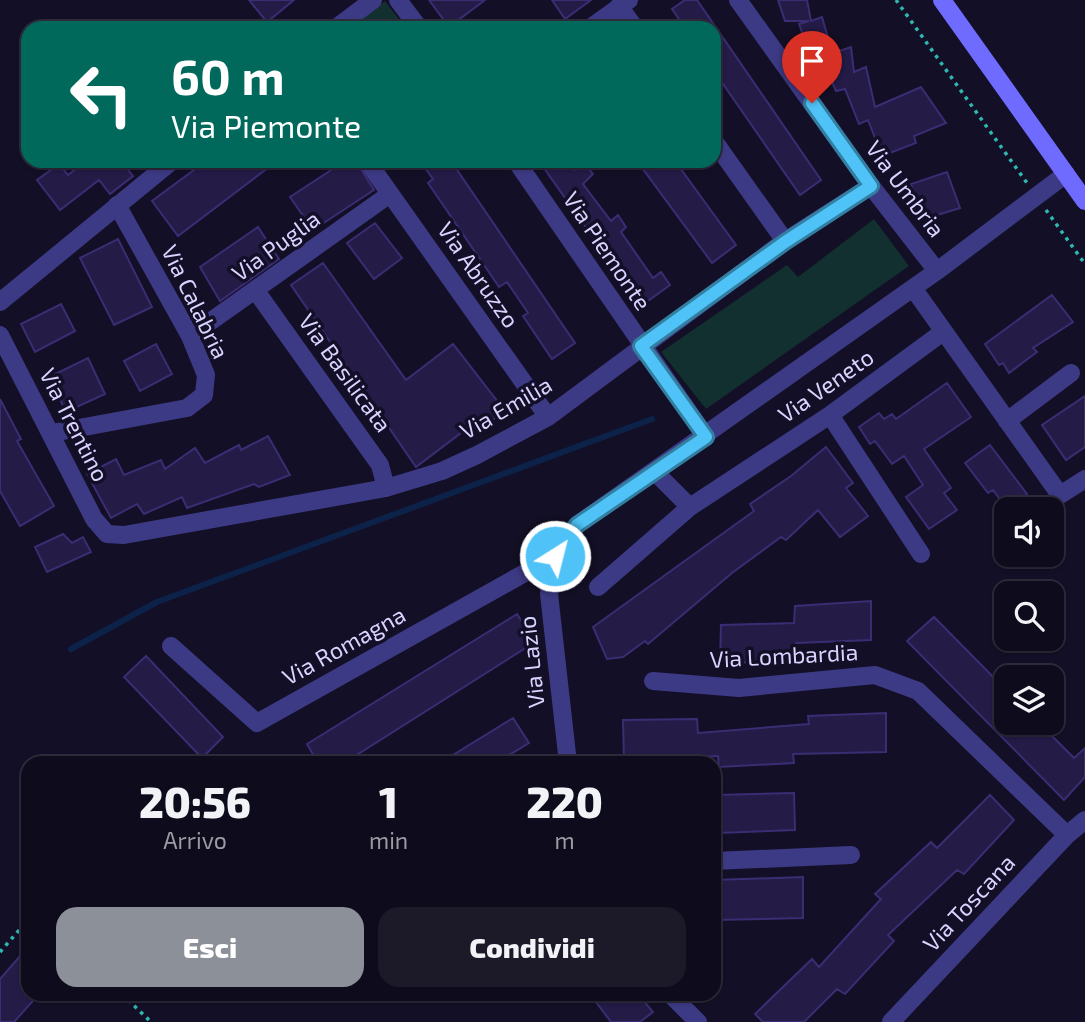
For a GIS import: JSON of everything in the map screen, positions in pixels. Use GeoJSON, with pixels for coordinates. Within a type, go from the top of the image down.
{"type":"FeatureCollection","features":[{"type":"Feature","properties":{"kind":"main road"},"geometry":{"type":"LineString","coordinates":[[942,0],[1085,201]]}},
{"type":"Feature","properties":{"kind":"street"},"geometry":{"type":"LineString","coordinates":[[345,21],[373,0]]}},
{"type":"Feature","properties":{"kind":"street"},"geometry":{"type":"LineString","coordinates":[[398,0],[414,21]]}},
{"type":"Feature","properties":{"kind":"street","name":"Via Umbria"},"geometry":{"type":"LineString","coordinates":[[738,0],[871,186],[937,271]]}},
{"type":"Feature","properties":{"kind":"street"},"geometry":{"type":"LineString","coordinates":[[600,21],[624,3],[632,21]]}},
{"type":"Feature","properties":{"kind":"street"},"geometry":{"type":"LineString","coordinates":[[721,151],[785,242]]}},
{"type":"Feature","properties":{"kind":"street"},"geometry":{"type":"LineString","coordinates":[[0,302],[163,168]]}},
{"type":"Feature","properties":{"kind":"street","name":"Via Abruzzo"},"geometry":{"type":"LineString","coordinates":[[372,168],[548,417]]}},
{"type":"Feature","properties":{"kind":"street","name":"Via Piemonte"},"geometry":{"type":"LineString","coordinates":[[521,168],[706,437]]}},
{"type":"Feature","properties":{"kind":"street","name":"Via Veneto"},"geometry":{"type":"LineString","coordinates":[[555,556],[577,525],[706,437],[914,288],[1066,174]]}},
{"type":"Feature","properties":{"kind":"street","name":"Via Emilia"},"geometry":{"type":"LineString","coordinates":[[107,534],[124,535],[386,488],[442,471],[548,417],[785,242],[871,186]]}},
{"type":"Feature","properties":{"kind":"street","name":"Via Puglia"},"geometry":{"type":"LineString","coordinates":[[190,336],[390,194]]}},
{"type":"Feature","properties":{"kind":"street","name":"Via Calabria"},"geometry":{"type":"LineString","coordinates":[[52,433],[187,408],[204,395],[206,375],[190,336],[117,205]]}},
{"type":"Feature","properties":{"kind":"street"},"geometry":{"type":"LineString","coordinates":[[914,288],[1059,495],[1085,479]]}},
{"type":"Feature","properties":{"kind":"street","name":"Via Basilicata"},"geometry":{"type":"LineString","coordinates":[[256,291],[380,465],[386,488]]}},
{"type":"Feature","properties":{"kind":"street","name":"Via Veneto"},"geometry":{"type":"LineString","coordinates":[[598,587],[690,507],[830,415],[943,332]]}},
{"type":"Feature","properties":{"kind":"street","name":"Via Trentino"},"geometry":{"type":"LineString","coordinates":[[0,335],[94,519],[107,534]]}},
{"type":"Feature","properties":{"kind":"street"},"geometry":{"type":"LineString","coordinates":[[1007,421],[1071,373]]}},
{"type":"Feature","properties":{"kind":"street"},"geometry":{"type":"LineString","coordinates":[[830,415],[921,554]]}},
{"type":"Feature","properties":{"kind":"street"},"geometry":{"type":"LineString","coordinates":[[655,472],[690,507]]}},
{"type":"Feature","properties":{"kind":"street","name":"Via Romagna"},"geometry":{"type":"LineString","coordinates":[[171,646],[257,723],[555,556]]}},
{"type":"Feature","properties":{"kind":"street","name":"Via Lazio"},"geometry":{"type":"LineString","coordinates":[[555,556],[549,594],[567,756]]}},
{"type":"Feature","properties":{"kind":"street","name":"Via Lombardia"},"geometry":{"type":"LineString","coordinates":[[653,681],[739,688],[875,675],[918,691],[1067,835]]}},
{"type":"Feature","properties":{"kind":"street","name":"Via Toscana"},"geometry":{"type":"LineString","coordinates":[[891,1022],[1067,835],[1085,820]]}},
{"type":"Feature","properties":{"kind":"street"},"geometry":{"type":"LineString","coordinates":[[721,861],[852,855]]}},
{"type":"Feature","properties":{"kind":"street"},"geometry":{"type":"LineString","coordinates":[[677,1001],[698,1022]]}},
{"type":"Feature","properties":{"kind":"path"},"geometry":{"type":"LineString","coordinates":[[896,0],[1085,264]]}},
{"type":"Feature","properties":{"kind":"path"},"geometry":{"type":"LineString","coordinates":[[0,952],[21,928]]}},
{"type":"Feature","properties":{"kind":"path"},"geometry":{"type":"LineString","coordinates":[[129,1001],[151,1022]]}},
{"type":"Feature","properties":{"kind":"green space"},"geometry":{"type":"Polygon","coordinates":[[[385,1],[401,21],[359,21],[385,1]]]}},
{"type":"Feature","properties":{"kind":"green space"},"geometry":{"type":"Polygon","coordinates":[[[874,219],[909,266],[706,409],[661,352],[787,265],[798,277],[874,219]]]}},
{"type":"Feature","properties":{"kind":"building"},"geometry":{"type":"Polygon","coordinates":[[[249,0],[294,0],[268,21],[249,0]]]}},
{"type":"Feature","properties":{"kind":"building"},"geometry":{"type":"Polygon","coordinates":[[[429,0],[485,0],[457,21],[445,21],[429,0]]]}},
{"type":"Feature","properties":{"kind":"building"},"geometry":{"type":"Polygon","coordinates":[[[552,0],[591,0],[565,19],[552,0]]]}},
{"type":"Feature","properties":{"kind":"building"},"geometry":{"type":"Polygon","coordinates":[[[685,0],[697,0],[711,21],[680,21],[672,9],[685,0]]]}},
{"type":"Feature","properties":{"kind":"building"},"geometry":{"type":"Polygon","coordinates":[[[778,0],[807,0],[811,21],[822,17],[832,52],[812,60],[799,24],[809,21],[785,21],[778,0]]]}},
{"type":"Feature","properties":{"kind":"building"},"geometry":{"type":"Polygon","coordinates":[[[721,35],[821,180],[800,195],[721,81],[721,35]]]}},
{"type":"Feature","properties":{"kind":"building"},"geometry":{"type":"Polygon","coordinates":[[[851,47],[854,72],[866,67],[875,107],[921,87],[946,123],[914,136],[916,143],[882,156],[868,120],[859,124],[845,89],[836,91],[821,57],[851,47]]]}},
{"type":"Feature","properties":{"kind":"building"},"geometry":{"type":"Polygon","coordinates":[[[54,168],[62,168],[68,175],[77,168],[127,168],[133,176],[110,194],[99,180],[60,210],[37,180],[54,168]]]}},
{"type":"Feature","properties":{"kind":"building"},"geometry":{"type":"Polygon","coordinates":[[[197,168],[268,168],[178,236],[152,201],[197,168]]]}},
{"type":"Feature","properties":{"kind":"building"},"geometry":{"type":"Polygon","coordinates":[[[334,168],[360,168],[374,190],[313,230],[290,197],[334,168]]]}},
{"type":"Feature","properties":{"kind":"building"},"geometry":{"type":"Polygon","coordinates":[[[425,168],[456,168],[575,343],[552,359],[523,316],[528,313],[507,282],[499,287],[428,183],[433,179],[425,168]]]}},
{"type":"Feature","properties":{"kind":"building"},"geometry":{"type":"Polygon","coordinates":[[[544,168],[588,168],[593,174],[583,184],[611,221],[618,215],[626,227],[621,232],[653,278],[661,272],[670,285],[641,306],[544,168]]]}},
{"type":"Feature","properties":{"kind":"building"},"geometry":{"type":"Polygon","coordinates":[[[642,168],[680,168],[736,245],[712,263],[642,168]]]}},
{"type":"Feature","properties":{"kind":"building"},"geometry":{"type":"Polygon","coordinates":[[[947,172],[960,208],[924,219],[911,184],[947,172]]]}},
{"type":"Feature","properties":{"kind":"building"},"geometry":{"type":"Polygon","coordinates":[[[375,223],[402,258],[374,279],[347,243],[375,223]]]}},
{"type":"Feature","properties":{"kind":"building"},"geometry":{"type":"Polygon","coordinates":[[[258,227],[279,259],[220,301],[200,267],[258,227]]]}},
{"type":"Feature","properties":{"kind":"building"},"geometry":{"type":"Polygon","coordinates":[[[118,239],[152,307],[114,325],[80,258],[118,239]]]}},
{"type":"Feature","properties":{"kind":"building"},"geometry":{"type":"Polygon","coordinates":[[[323,263],[406,380],[453,344],[505,411],[470,437],[465,430],[416,467],[291,285],[323,263]]]}},
{"type":"Feature","properties":{"kind":"building"},"geometry":{"type":"Polygon","coordinates":[[[1052,295],[1073,322],[1033,348],[1037,352],[1009,373],[1003,363],[999,365],[985,344],[1052,295]]]}},
{"type":"Feature","properties":{"kind":"building"},"geometry":{"type":"Polygon","coordinates":[[[61,304],[75,331],[35,352],[21,324],[61,304]]]}},
{"type":"Feature","properties":{"kind":"building"},"geometry":{"type":"Polygon","coordinates":[[[156,344],[172,374],[140,391],[124,361],[156,344]]]}},
{"type":"Feature","properties":{"kind":"building"},"geometry":{"type":"Polygon","coordinates":[[[88,358],[105,394],[66,412],[49,377],[88,358]]]}},
{"type":"Feature","properties":{"kind":"building"},"geometry":{"type":"Polygon","coordinates":[[[947,383],[971,417],[924,449],[951,488],[944,493],[957,510],[929,529],[906,497],[923,485],[904,456],[892,464],[875,441],[870,444],[859,427],[879,413],[884,419],[892,414],[896,419],[947,383]]]}},
{"type":"Feature","properties":{"kind":"building"},"geometry":{"type":"Polygon","coordinates":[[[1085,396],[1085,447],[1066,460],[1042,425],[1085,396]]]}},
{"type":"Feature","properties":{"kind":"building"},"geometry":{"type":"Polygon","coordinates":[[[0,399],[21,439],[17,441],[54,506],[20,526],[0,491],[0,399]]]}},
{"type":"Feature","properties":{"kind":"building"},"geometry":{"type":"Polygon","coordinates":[[[268,436],[290,475],[259,487],[254,484],[187,508],[182,497],[144,514],[137,504],[111,518],[87,474],[116,459],[124,475],[161,460],[165,469],[195,448],[205,463],[239,445],[241,450],[268,436]]]}},
{"type":"Feature","properties":{"kind":"building"},"geometry":{"type":"Polygon","coordinates":[[[990,445],[1027,494],[1023,497],[998,497],[993,490],[988,493],[965,463],[990,445]]]}},
{"type":"Feature","properties":{"kind":"building"},"geometry":{"type":"Polygon","coordinates":[[[826,447],[853,483],[846,488],[868,516],[840,537],[818,510],[786,540],[781,537],[732,573],[648,644],[645,641],[623,657],[607,659],[593,627],[754,511],[750,504],[791,476],[826,447]]]}},
{"type":"Feature","properties":{"kind":"building"},"geometry":{"type":"Polygon","coordinates":[[[63,534],[72,543],[83,537],[91,552],[47,572],[35,547],[63,534]]]}},
{"type":"Feature","properties":{"kind":"building"},"geometry":{"type":"Polygon","coordinates":[[[871,601],[871,640],[796,643],[799,661],[720,663],[721,625],[794,623],[795,606],[871,601]]]}},
{"type":"Feature","properties":{"kind":"building"},"geometry":{"type":"Polygon","coordinates":[[[517,614],[535,642],[355,756],[314,756],[307,744],[517,614]]]}},
{"type":"Feature","properties":{"kind":"building"},"geometry":{"type":"Polygon","coordinates":[[[934,617],[994,678],[994,729],[907,641],[934,617]]]}},
{"type":"Feature","properties":{"kind":"building"},"geometry":{"type":"Polygon","coordinates":[[[146,656],[223,737],[204,756],[200,756],[124,677],[146,656]]]}},
{"type":"Feature","properties":{"kind":"building"},"geometry":{"type":"Polygon","coordinates":[[[886,713],[886,752],[793,754],[794,763],[721,767],[721,756],[624,756],[623,720],[697,719],[698,733],[809,724],[808,716],[886,713]]]}},
{"type":"Feature","properties":{"kind":"building"},"geometry":{"type":"Polygon","coordinates":[[[513,718],[529,743],[508,756],[451,756],[513,718]]]}},
{"type":"Feature","properties":{"kind":"building"},"geometry":{"type":"Polygon","coordinates":[[[1000,735],[1051,735],[1074,758],[1085,748],[1085,777],[1064,800],[1000,735]]]}},
{"type":"Feature","properties":{"kind":"building"},"geometry":{"type":"Polygon","coordinates":[[[794,793],[795,830],[721,833],[721,795],[794,793]]]}},
{"type":"Feature","properties":{"kind":"building"},"geometry":{"type":"Polygon","coordinates":[[[990,795],[1014,820],[964,874],[957,870],[888,935],[894,941],[845,994],[837,989],[804,1022],[763,1022],[755,1014],[812,959],[819,967],[881,899],[875,894],[931,842],[937,848],[990,795]]]}},
{"type":"Feature","properties":{"kind":"building"},"geometry":{"type":"Polygon","coordinates":[[[803,877],[803,918],[721,920],[721,880],[803,877]]]}},
{"type":"Feature","properties":{"kind":"building"},"geometry":{"type":"Polygon","coordinates":[[[21,955],[21,1001],[33,1001],[14,1022],[0,1022],[0,979],[21,955]]]}},
{"type":"Feature","properties":{"kind":"building"},"geometry":{"type":"Polygon","coordinates":[[[595,1001],[644,1001],[653,1012],[640,1022],[611,1022],[595,1001]]]}},
{"type":"Feature","properties":{"kind":"waterway"},"geometry":{"type":"LineString","coordinates":[[71,649],[157,602],[652,419]]}},
{"type":"Feature","properties":{"kind":"route"},"geometry":{"type":"LineString","coordinates":[[555,556],[577,525],[706,437],[641,346],[785,242],[871,186],[812,103]]}}]}
